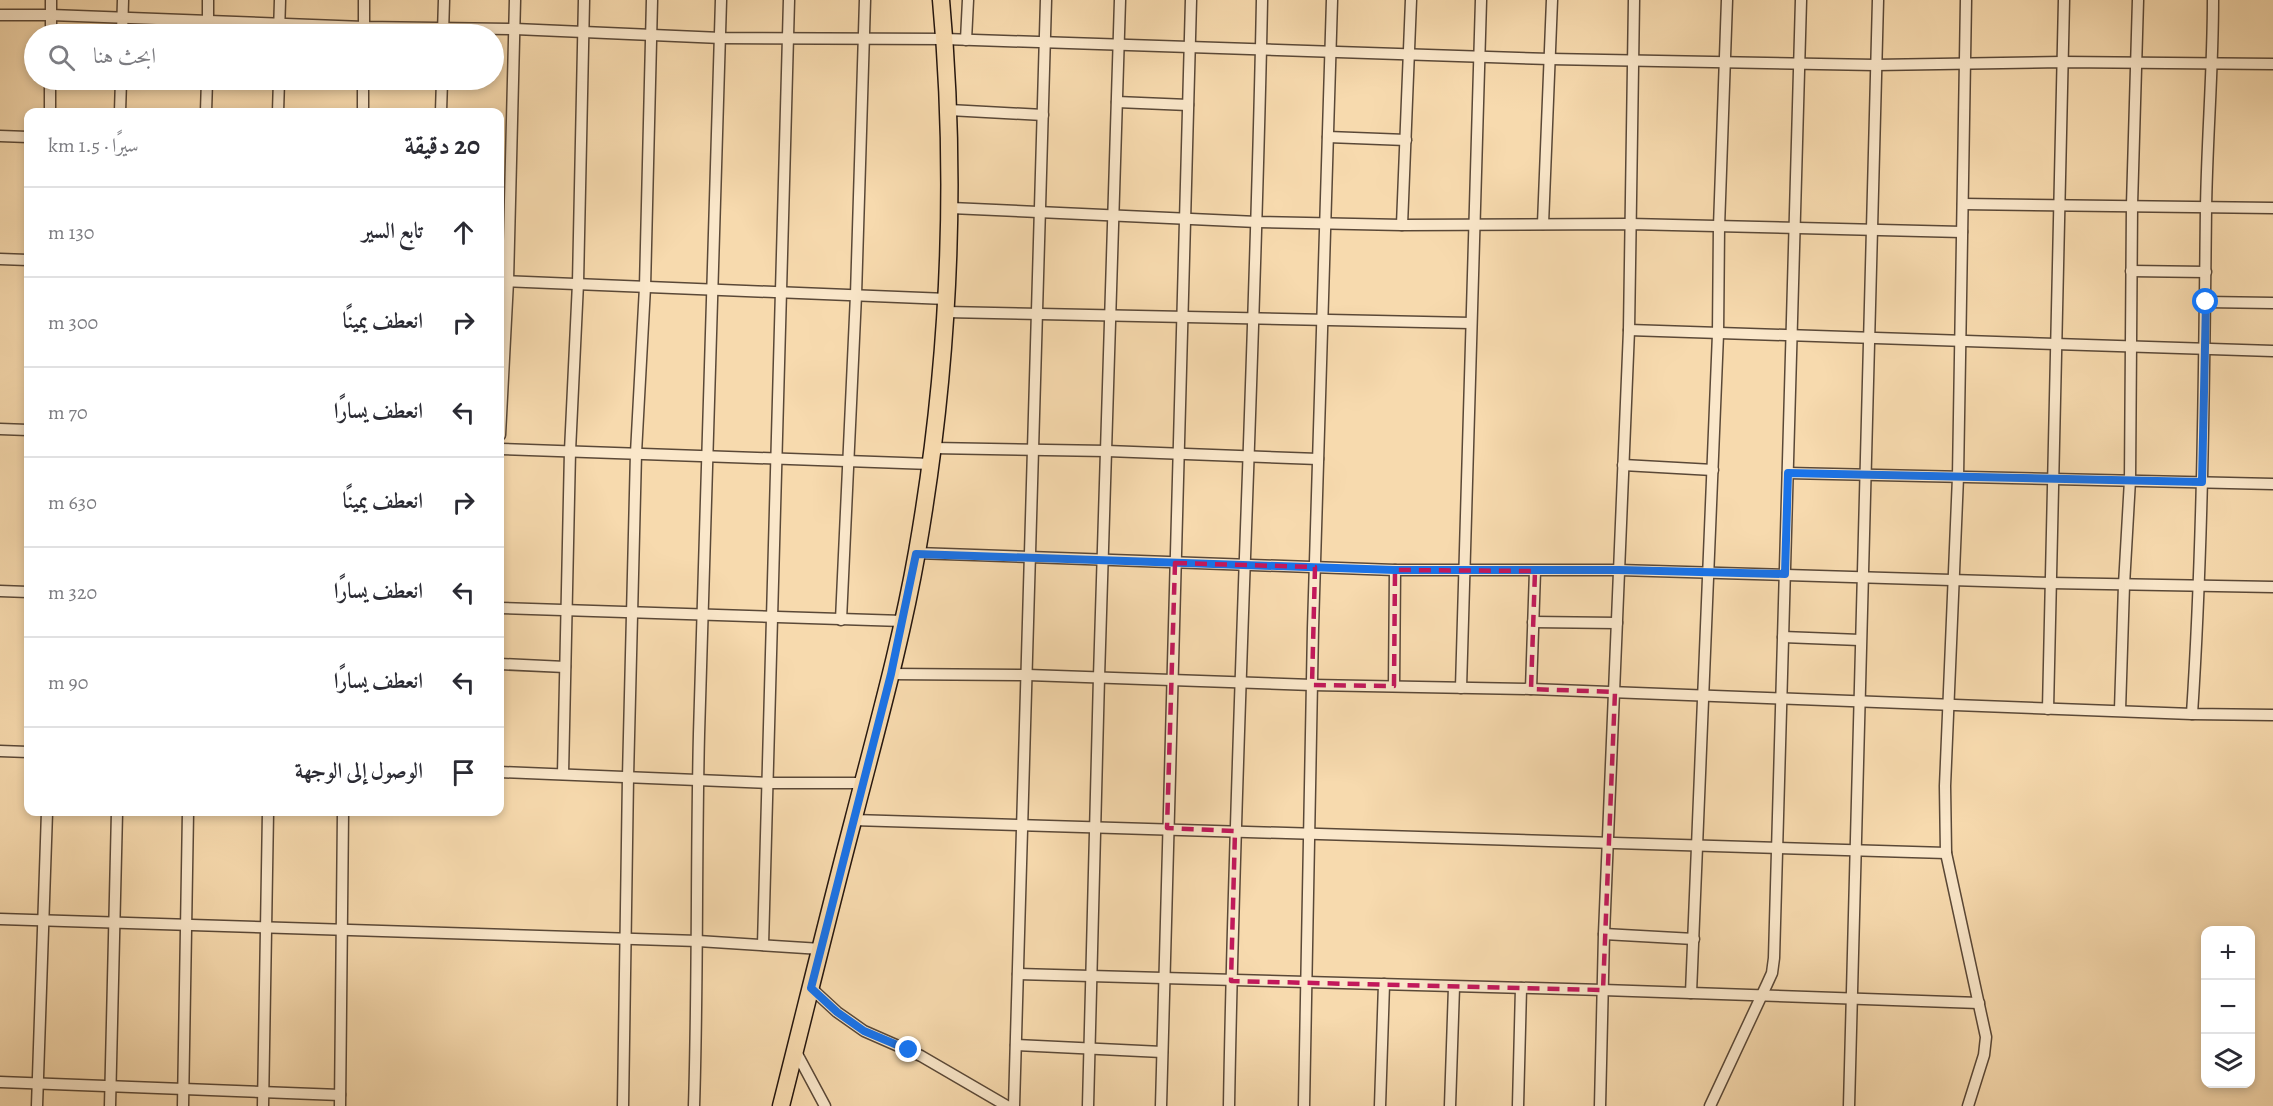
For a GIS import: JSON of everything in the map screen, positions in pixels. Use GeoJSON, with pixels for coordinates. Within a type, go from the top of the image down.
{"type":"FeatureCollection","features":[{"type":"Feature","properties":{"kind":"main road"},"geometry":{"type":"LineString","coordinates":[[781,1106],[891,674],[916,554],[932,456],[946,306],[951,208],[949,110],[941,0]]}},
{"type":"Feature","properties":{"kind":"street"},"geometry":{"type":"LineString","coordinates":[[51,0],[51,24]]}},
{"type":"Feature","properties":{"kind":"street"},"geometry":{"type":"LineString","coordinates":[[123,0],[123,24]]}},
{"type":"Feature","properties":{"kind":"street"},"geometry":{"type":"LineString","coordinates":[[208,0],[208,24]]}},
{"type":"Feature","properties":{"kind":"street"},"geometry":{"type":"LineString","coordinates":[[280,0],[280,24]]}},
{"type":"Feature","properties":{"kind":"street"},"geometry":{"type":"LineString","coordinates":[[364,0],[364,24]]}},
{"type":"Feature","properties":{"kind":"street"},"geometry":{"type":"LineString","coordinates":[[443,24],[444,0]]}},
{"type":"Feature","properties":{"kind":"street"},"geometry":{"type":"LineString","coordinates":[[515,0],[504,281],[856,296],[1036,315],[1471,322]]}},
{"type":"Feature","properties":{"kind":"street"},"geometry":{"type":"LineString","coordinates":[[562,774],[570,451],[578,283],[584,0]]}},
{"type":"Feature","properties":{"kind":"street"},"geometry":{"type":"LineString","coordinates":[[623,1106],[636,453],[645,287],[652,0]]}},
{"type":"Feature","properties":{"kind":"street"},"geometry":{"type":"LineString","coordinates":[[694,1106],[698,941],[698,780],[706,455],[722,0]]}},
{"type":"Feature","properties":{"kind":"street"},"geometry":{"type":"LineString","coordinates":[[763,945],[789,0]]}},
{"type":"Feature","properties":{"kind":"street"},"geometry":{"type":"LineString","coordinates":[[841,620],[856,296],[865,0]]}},
{"type":"Feature","properties":{"kind":"street"},"geometry":{"type":"LineString","coordinates":[[966,40],[968,0]]}},
{"type":"Feature","properties":{"kind":"street"},"geometry":{"type":"LineString","coordinates":[[1014,1106],[1047,0]]}},
{"type":"Feature","properties":{"kind":"street"},"geometry":{"type":"LineString","coordinates":[[1089,1106],[1102,560],[1120,0]]}},
{"type":"Feature","properties":{"kind":"street"},"geometry":{"type":"LineString","coordinates":[[1161,1106],[1191,0]]}},
{"type":"Feature","properties":{"kind":"street"},"geometry":{"type":"LineString","coordinates":[[1229,1106],[1235,831],[1257,222],[1262,0]]}},
{"type":"Feature","properties":{"kind":"street"},"geometry":{"type":"LineString","coordinates":[[1304,1106],[1321,321],[1332,0]]}},
{"type":"Feature","properties":{"kind":"street"},"geometry":{"type":"LineString","coordinates":[[1402,225],[1412,0]]}},
{"type":"Feature","properties":{"kind":"street"},"geometry":{"type":"LineString","coordinates":[[1461,687],[1481,0]]}},
{"type":"Feature","properties":{"kind":"street"},"geometry":{"type":"LineString","coordinates":[[1544,224],[1551,0]]}},
{"type":"Feature","properties":{"kind":"street"},"geometry":{"type":"LineString","coordinates":[[1600,1106],[1608,841],[1629,330],[1634,0]]}},
{"type":"Feature","properties":{"kind":"street"},"geometry":{"type":"LineString","coordinates":[[1691,993],[1718,334],[1719,227],[1727,0]]}},
{"type":"Feature","properties":{"kind":"street"},"geometry":{"type":"LineString","coordinates":[[1710,1106],[1772,973],[1774,958],[1801,0]]}},
{"type":"Feature","properties":{"kind":"street"},"geometry":{"type":"LineString","coordinates":[[1849,1106],[1878,0]]}},
{"type":"Feature","properties":{"kind":"street"},"geometry":{"type":"LineString","coordinates":[[1966,0],[1958,477],[1944,786],[1946,853],[1986,1037],[1984,1055],[1968,1106]]}},
{"type":"Feature","properties":{"kind":"street"},"geometry":{"type":"LineString","coordinates":[[2048,708],[2064,0]]}},
{"type":"Feature","properties":{"kind":"street"},"geometry":{"type":"LineString","coordinates":[[2120,710],[2130,480],[2132,205],[2138,0]]}},
{"type":"Feature","properties":{"kind":"street"},"geometry":{"type":"LineString","coordinates":[[2192,714],[2200,586],[2206,207],[2213,64],[2213,0]]}},
{"type":"Feature","properties":{"kind":"street"},"geometry":{"type":"LineString","coordinates":[[0,15],[208,21],[235,24]]}},
{"type":"Feature","properties":{"kind":"street"},"geometry":{"type":"LineString","coordinates":[[504,29],[720,38],[945,39],[1550,59],[1875,64],[2062,62],[2273,64]]}},
{"type":"Feature","properties":{"kind":"street"},"geometry":{"type":"LineString","coordinates":[[50,90],[50,108]]}},
{"type":"Feature","properties":{"kind":"street"},"geometry":{"type":"LineString","coordinates":[[120,108],[121,90]]}},
{"type":"Feature","properties":{"kind":"street"},"geometry":{"type":"LineString","coordinates":[[206,108],[207,90]]}},
{"type":"Feature","properties":{"kind":"street"},"geometry":{"type":"LineString","coordinates":[[278,108],[279,90]]}},
{"type":"Feature","properties":{"kind":"street"},"geometry":{"type":"LineString","coordinates":[[363,90],[363,108]]}},
{"type":"Feature","properties":{"kind":"street"},"geometry":{"type":"LineString","coordinates":[[441,108],[442,90]]}},
{"type":"Feature","properties":{"kind":"street"},"geometry":{"type":"LineString","coordinates":[[1117,102],[1188,105]]}},
{"type":"Feature","properties":{"kind":"street"},"geometry":{"type":"LineString","coordinates":[[949,110],[1043,115]]}},
{"type":"Feature","properties":{"kind":"street"},"geometry":{"type":"LineString","coordinates":[[0,136],[24,137]]}},
{"type":"Feature","properties":{"kind":"street"},"geometry":{"type":"LineString","coordinates":[[1328,137],[1406,140]]}},
{"type":"Feature","properties":{"kind":"street"},"geometry":{"type":"LineString","coordinates":[[1963,204],[2273,208]]}},
{"type":"Feature","properties":{"kind":"street"},"geometry":{"type":"LineString","coordinates":[[951,208],[1324,224],[1630,224],[1962,232]]}},
{"type":"Feature","properties":{"kind":"street"},"geometry":{"type":"LineString","coordinates":[[0,259],[24,260]]}},
{"type":"Feature","properties":{"kind":"street"},"geometry":{"type":"LineString","coordinates":[[2131,271],[2206,272]]}},
{"type":"Feature","properties":{"kind":"street"},"geometry":{"type":"LineString","coordinates":[[2206,302],[2273,303]]}},
{"type":"Feature","properties":{"kind":"street"},"geometry":{"type":"LineString","coordinates":[[1629,330],[2273,351]]}},
{"type":"Feature","properties":{"kind":"street"},"geometry":{"type":"LineString","coordinates":[[0,429],[24,430]]}},
{"type":"Feature","properties":{"kind":"street"},"geometry":{"type":"LineString","coordinates":[[504,448],[848,460],[1032,450],[1318,459]]}},
{"type":"Feature","properties":{"kind":"street"},"geometry":{"type":"LineString","coordinates":[[1623,465],[1713,470]]}},
{"type":"Feature","properties":{"kind":"street"},"geometry":{"type":"LineString","coordinates":[[1788,473],[2273,484]]}},
{"type":"Feature","properties":{"kind":"street"},"geometry":{"type":"LineString","coordinates":[[916,554],[1395,570],[1619,570],[2124,585],[2273,587]]}},
{"type":"Feature","properties":{"kind":"street"},"geometry":{"type":"LineString","coordinates":[[1394,686],[1395,570]]}},
{"type":"Feature","properties":{"kind":"street"},"geometry":{"type":"LineString","coordinates":[[1531,689],[1535,571]]}},
{"type":"Feature","properties":{"kind":"street"},"geometry":{"type":"LineString","coordinates":[[0,591],[24,592]]}},
{"type":"Feature","properties":{"kind":"street"},"geometry":{"type":"LineString","coordinates":[[504,608],[903,621]]}},
{"type":"Feature","properties":{"kind":"street"},"geometry":{"type":"LineString","coordinates":[[1533,622],[1617,623]]}},
{"type":"Feature","properties":{"kind":"street"},"geometry":{"type":"LineString","coordinates":[[1783,637],[1860,640]]}},
{"type":"Feature","properties":{"kind":"street"},"geometry":{"type":"LineString","coordinates":[[504,664],[565,667]]}},
{"type":"Feature","properties":{"kind":"street"},"geometry":{"type":"LineString","coordinates":[[891,674],[1028,675],[1312,685],[1531,689],[2192,714],[2273,715]]}},
{"type":"Feature","properties":{"kind":"street"},"geometry":{"type":"LineString","coordinates":[[0,751],[24,753]]}},
{"type":"Feature","properties":{"kind":"street"},"geometry":{"type":"LineString","coordinates":[[504,772],[769,783],[863,783]]}},
{"type":"Feature","properties":{"kind":"street"},"geometry":{"type":"LineString","coordinates":[[37,1106],[47,816]]}},
{"type":"Feature","properties":{"kind":"street"},"geometry":{"type":"LineString","coordinates":[[110,1106],[117,816]]}},
{"type":"Feature","properties":{"kind":"street"},"geometry":{"type":"LineString","coordinates":[[183,1106],[188,816]]}},
{"type":"Feature","properties":{"kind":"street"},"geometry":{"type":"LineString","coordinates":[[263,1106],[268,816]]}},
{"type":"Feature","properties":{"kind":"street"},"geometry":{"type":"LineString","coordinates":[[0,1082],[263,1093],[340,1100],[343,816]]}},
{"type":"Feature","properties":{"kind":"street"},"geometry":{"type":"LineString","coordinates":[[853,820],[1946,853]]}},
{"type":"Feature","properties":{"kind":"street"},"geometry":{"type":"LineString","coordinates":[[0,919],[698,941],[821,949]]}},
{"type":"Feature","properties":{"kind":"street"},"geometry":{"type":"LineString","coordinates":[[1605,934],[1694,939]]}},
{"type":"Feature","properties":{"kind":"street"},"geometry":{"type":"LineString","coordinates":[[1018,974],[1979,1003]]}},
{"type":"Feature","properties":{"kind":"street"},"geometry":{"type":"LineString","coordinates":[[1380,1106],[1384,984]]}},
{"type":"Feature","properties":{"kind":"street"},"geometry":{"type":"LineString","coordinates":[[1450,1106],[1454,987]]}},
{"type":"Feature","properties":{"kind":"street"},"geometry":{"type":"LineString","coordinates":[[811,988],[837,1012],[864,1031],[921,1056],[1007,1106]]}},
{"type":"Feature","properties":{"kind":"street"},"geometry":{"type":"LineString","coordinates":[[1518,1106],[1521,988]]}},
{"type":"Feature","properties":{"kind":"street"},"geometry":{"type":"LineString","coordinates":[[1016,1045],[1162,1052]]}},
{"type":"Feature","properties":{"kind":"street"},"geometry":{"type":"LineString","coordinates":[[795,1050],[825,1106]]}},
{"type":"Feature","properties":{"kind":"highlighted area"},"geometry":{"type":"Polygon","coordinates":[[[1175,563],[1315,567],[1312,685],[1394,686],[1395,570],[1535,571],[1531,689],[1615,692],[1603,990],[1231,981],[1235,831],[1167,828],[1175,563]]]}},
{"type":"Feature","properties":{"kind":"route"},"geometry":{"type":"LineString","coordinates":[[909,1050],[864,1031],[837,1012],[811,988],[891,674],[916,554],[1395,570],[1619,570],[1709,574],[1785,574],[1788,473],[2202,482],[2206,302]]}}]}
